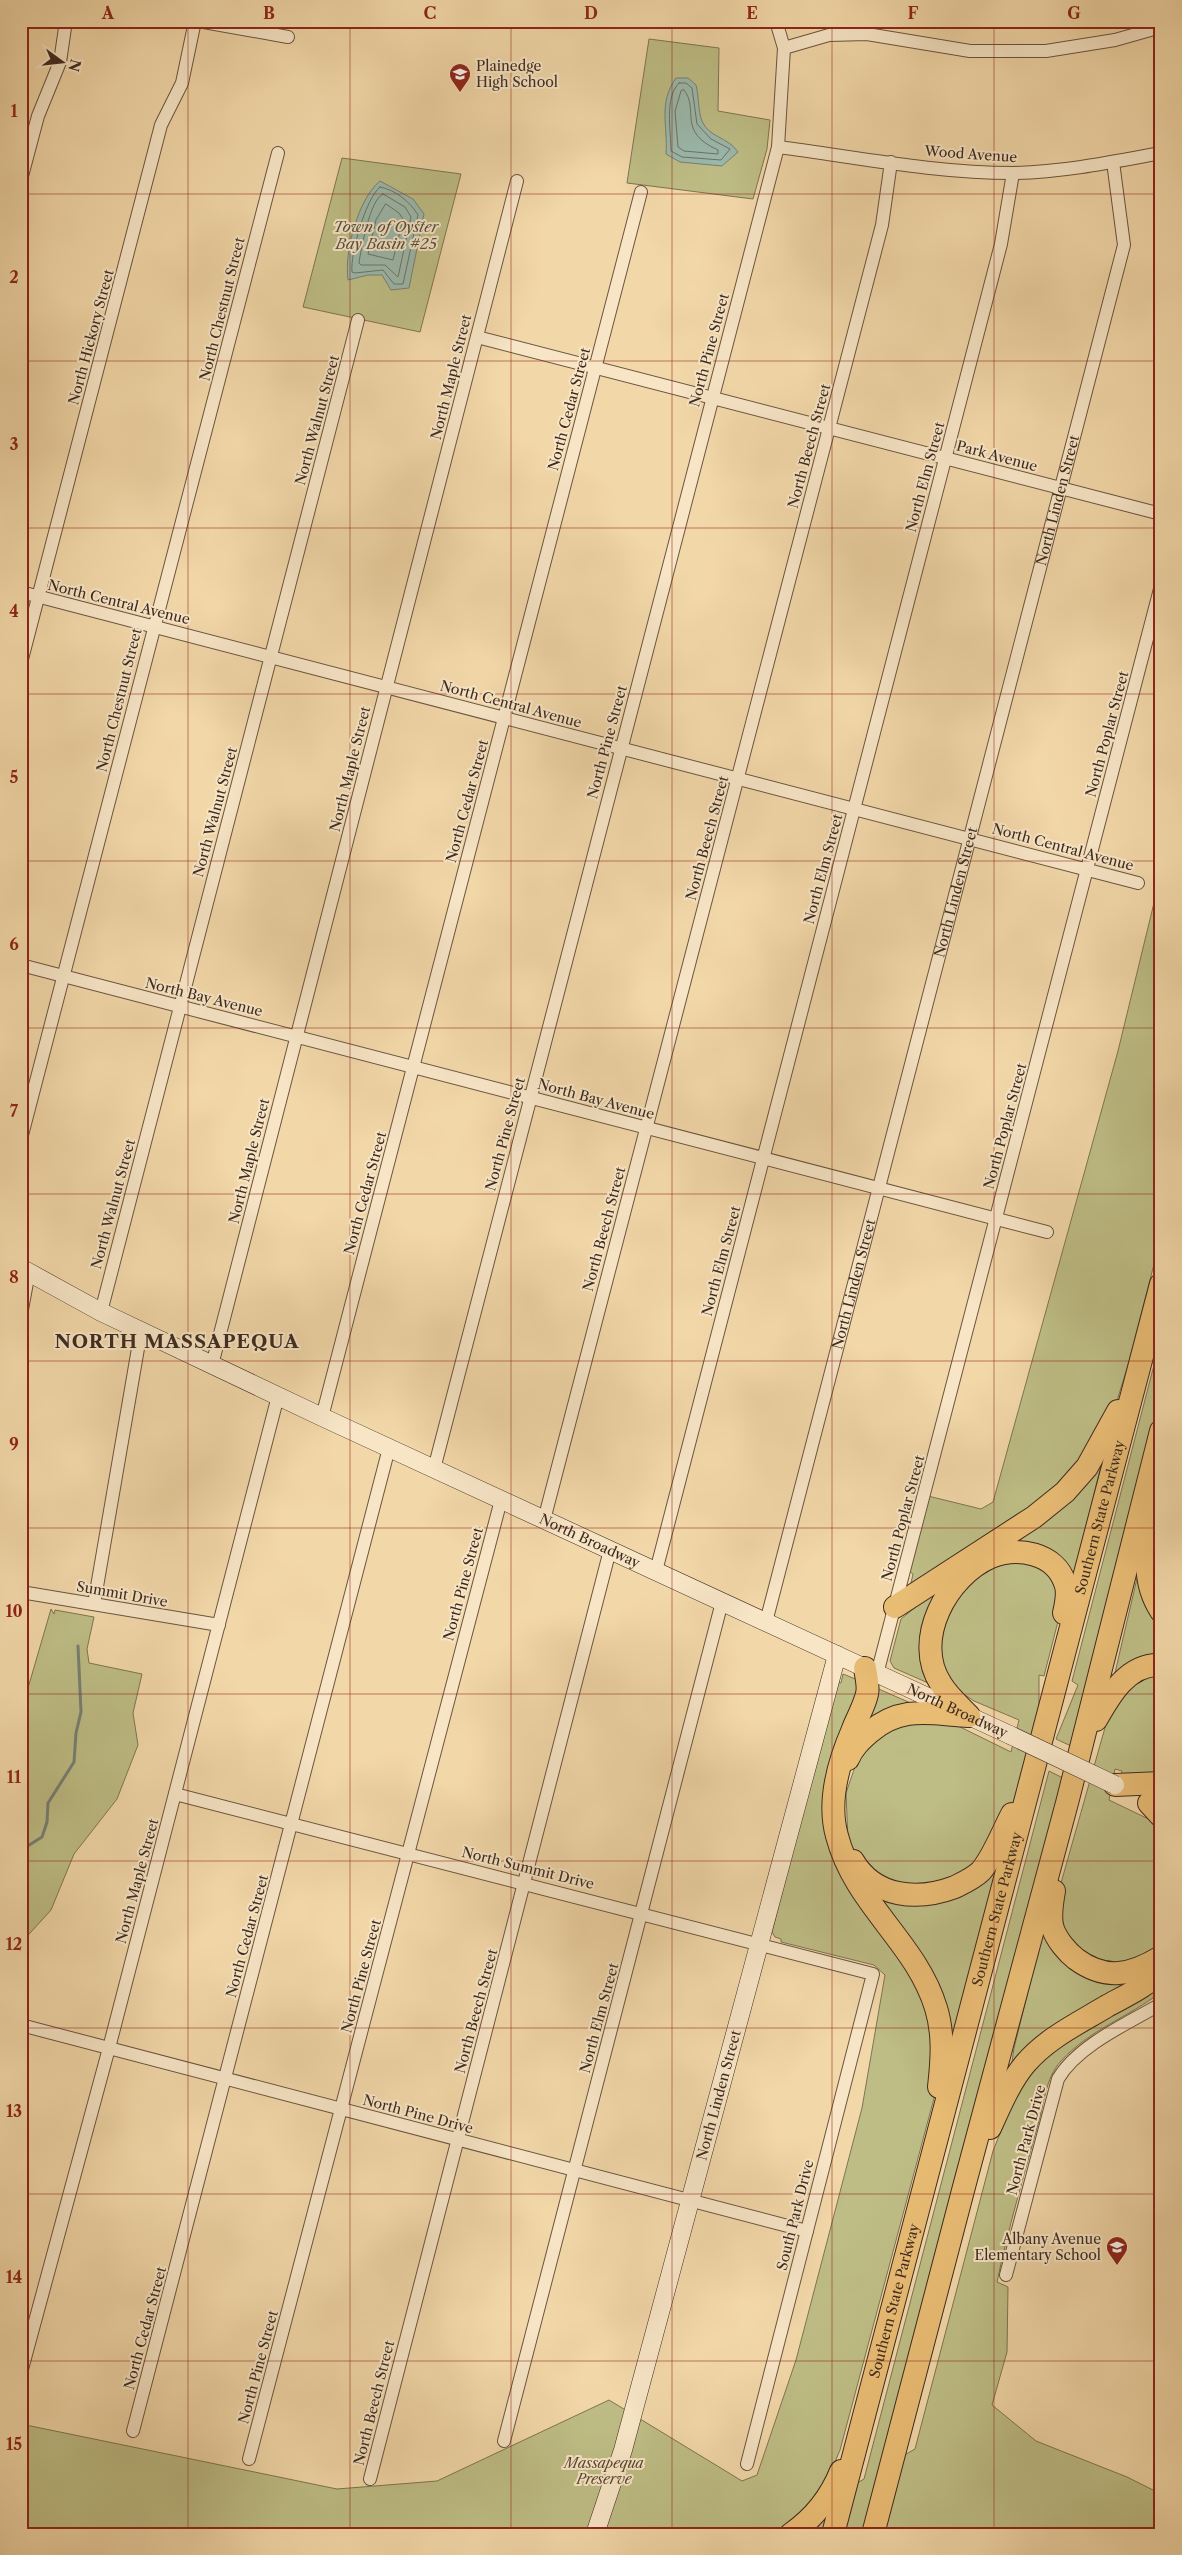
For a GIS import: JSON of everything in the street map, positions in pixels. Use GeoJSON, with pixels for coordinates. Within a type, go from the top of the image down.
{"type":"FeatureCollection","features":[{"type":"Feature","properties":{"kind":"highway","name":"Southern State Parkway"},"geometry":{"type":"LineString","coordinates":[[833,2534],[1161,1284]]}},
{"type":"Feature","properties":{"kind":"highway"},"geometry":{"type":"LineString","coordinates":[[895,1607],[1034,1517],[1065,1492],[1087,1467],[1107,1434],[1141,1362]]}},
{"type":"Feature","properties":{"kind":"highway"},"geometry":{"type":"LineString","coordinates":[[873,2534],[964,2183],[1082,1747],[1161,1431]]}},
{"type":"Feature","properties":{"kind":"highway"},"geometry":{"type":"LineString","coordinates":[[1161,1474],[1146,1573],[1153,1599],[1161,1611]]}},
{"type":"Feature","properties":{"kind":"highway"},"geometry":{"type":"LineString","coordinates":[[969,1716],[940,1684],[934,1668],[930,1651],[935,1620],[943,1602],[975,1566],[992,1557],[1017,1551],[1034,1554],[1047,1560],[1055,1566],[1066,1584],[1067,1600],[1047,1716]]}},
{"type":"Feature","properties":{"kind":"highway"},"geometry":{"type":"LineString","coordinates":[[1082,1747],[1109,1697],[1128,1675],[1144,1667],[1161,1665]]}},
{"type":"Feature","properties":{"kind":"highway"},"geometry":{"type":"LineString","coordinates":[[871,1671],[868,1692],[852,1730],[837,1780],[833,1815],[836,1834],[844,1859],[857,1886],[910,1955],[936,2008],[942,2043],[942,2061],[930,2168]]}},
{"type":"Feature","properties":{"kind":"highway"},"geometry":{"type":"LineString","coordinates":[[969,1716],[908,1713],[897,1715],[880,1724],[857,1743],[845,1768],[838,1811],[845,1848],[861,1871],[886,1890],[904,1895],[942,1892],[964,1883],[980,1871],[1028,1785]]}},
{"type":"Feature","properties":{"kind":"highway"},"geometry":{"type":"LineString","coordinates":[[1115,1785],[1161,1782]]}},
{"type":"Feature","properties":{"kind":"highway"},"geometry":{"type":"LineString","coordinates":[[1067,1803],[1051,1910],[1053,1929],[1063,1946],[1069,1954],[1088,1968],[1107,1973],[1129,1972],[1146,1966],[1161,1957]]}},
{"type":"Feature","properties":{"kind":"highway"},"geometry":{"type":"LineString","coordinates":[[964,2183],[1005,2097],[1025,2064],[1067,2029],[1146,1983],[1161,1970]]}},
{"type":"Feature","properties":{"kind":"highway"},"geometry":{"type":"LineString","coordinates":[[791,2534],[817,2511],[839,2476],[862,2397],[893,2310]]}},
{"type":"Feature","properties":{"kind":"highway"},"geometry":{"type":"LineString","coordinates":[[888,2534],[898,2439]]}},
{"type":"Feature","properties":{"kind":"main road","name":"North Broadway"},"geometry":{"type":"LineString","coordinates":[[25,1270],[101,1312],[212,1365],[1010,1735],[1115,1785],[1157,1809]]}},
{"type":"Feature","properties":{"kind":"main road","name":"North Linden Street"},"geometry":{"type":"LineString","coordinates":[[595,2534],[623,2450],[837,1655]]}},
{"type":"Feature","properties":{"kind":"street"},"geometry":{"type":"LineString","coordinates":[[21,180],[38,116],[60,62],[66,21]]}},
{"type":"Feature","properties":{"kind":"street"},"geometry":{"type":"LineString","coordinates":[[197,21],[288,37]]}},
{"type":"Feature","properties":{"kind":"street","name":"North Hickory Street"},"geometry":{"type":"LineString","coordinates":[[21,663],[161,125],[182,83],[197,21]]}},
{"type":"Feature","properties":{"kind":"street","name":"North Pine Street"},"geometry":{"type":"LineString","coordinates":[[434,1468],[778,146],[784,48],[776,21]]}},
{"type":"Feature","properties":{"kind":"street"},"geometry":{"type":"LineString","coordinates":[[784,48],[828,35],[867,34],[970,51],[1046,51],[1115,40],[1161,27]]}},
{"type":"Feature","properties":{"kind":"street","name":"Wood Avenue"},"geometry":{"type":"LineString","coordinates":[[778,146],[954,170],[1013,173],[1059,171],[1161,153]]}},
{"type":"Feature","properties":{"kind":"street","name":"North Chestnut Street"},"geometry":{"type":"LineString","coordinates":[[21,1139],[278,153]]}},
{"type":"Feature","properties":{"kind":"street","name":"North Beech Street"},"geometry":{"type":"LineString","coordinates":[[544,1520],[882,225],[891,162]]}},
{"type":"Feature","properties":{"kind":"street","name":"North Linden Street"},"geometry":{"type":"LineString","coordinates":[[766,1622],[1124,245],[1113,162]]}},
{"type":"Feature","properties":{"kind":"street","name":"North Elm Street"},"geometry":{"type":"LineString","coordinates":[[656,1571],[1001,244],[1013,173]]}},
{"type":"Feature","properties":{"kind":"street","name":"North Maple Street"},"geometry":{"type":"LineString","coordinates":[[212,1365],[517,181]]}},
{"type":"Feature","properties":{"kind":"street","name":"North Cedar Street"},"geometry":{"type":"LineString","coordinates":[[322,1417],[641,192]]}},
{"type":"Feature","properties":{"kind":"street","name":"North Walnut Street"},"geometry":{"type":"LineString","coordinates":[[101,1312],[358,320]]}},
{"type":"Feature","properties":{"kind":"street","name":"Park Avenue"},"geometry":{"type":"LineString","coordinates":[[477,337],[1161,514]]}},
{"type":"Feature","properties":{"kind":"street","name":"North Poplar Street"},"geometry":{"type":"LineString","coordinates":[[871,1671],[895,1607],[1161,585]]}},
{"type":"Feature","properties":{"kind":"street","name":"North Central Avenue"},"geometry":{"type":"LineString","coordinates":[[21,592],[1138,883]]}},
{"type":"Feature","properties":{"kind":"street","name":"North Bay Avenue"},"geometry":{"type":"LineString","coordinates":[[21,966],[1047,1232]]}},
{"type":"Feature","properties":{"kind":"street"},"geometry":{"type":"LineString","coordinates":[[21,1315],[25,1270]]}},
{"type":"Feature","properties":{"kind":"street"},"geometry":{"type":"LineString","coordinates":[[94,1604],[141,1331]]}},
{"type":"Feature","properties":{"kind":"street","name":"North Maple Street"},"geometry":{"type":"LineString","coordinates":[[21,2373],[109,2048],[278,1396]]}},
{"type":"Feature","properties":{"kind":"street","name":"North Cedar Street"},"geometry":{"type":"LineString","coordinates":[[133,2432],[389,1448]]}},
{"type":"Feature","properties":{"kind":"street","name":"North Pine Street"},"geometry":{"type":"LineString","coordinates":[[249,2459],[501,1500]]}},
{"type":"Feature","properties":{"kind":"street","name":"North Beech Street"},"geometry":{"type":"LineString","coordinates":[[370,2479],[610,1550]]}},
{"type":"Feature","properties":{"kind":"street","name":"Summit Drive"},"geometry":{"type":"LineString","coordinates":[[21,1592],[218,1625]]}},
{"type":"Feature","properties":{"kind":"street","name":"North Elm Street"},"geometry":{"type":"LineString","coordinates":[[504,2441],[722,1602]]}},
{"type":"Feature","properties":{"kind":"street","name":"North Summit Drive"},"geometry":{"type":"LineString","coordinates":[[175,1794],[292,1822],[873,1974]]}},
{"type":"Feature","properties":{"kind":"street","name":"South Park Drive"},"geometry":{"type":"LineString","coordinates":[[747,2464],[873,1974]]}},
{"type":"Feature","properties":{"kind":"street","name":"North Park Drive"},"geometry":{"type":"LineString","coordinates":[[1006,2275],[1058,2079],[1065,2067],[1079,2054],[1161,2004]]}},
{"type":"Feature","properties":{"kind":"street","name":"North Pine Drive"},"geometry":{"type":"LineString","coordinates":[[21,2025],[807,2231]]}},
{"type":"Feature","properties":{"kind":"green space"},"geometry":{"type":"Polygon","coordinates":[[[649,39],[719,48],[718,111],[770,120],[767,149],[753,199],[627,183],[649,39]]]}},
{"type":"Feature","properties":{"kind":"green space"},"geometry":{"type":"Polygon","coordinates":[[[342,158],[461,174],[420,332],[303,307],[342,158]]]}},
{"type":"Feature","properties":{"kind":"green space"},"geometry":{"type":"Polygon","coordinates":[[[1161,874],[1161,1237],[1128,1365],[1111,1420],[1083,1467],[1036,1512],[914,1587],[911,1583],[913,1574],[908,1570],[928,1496],[981,1509],[993,1502],[1118,1051],[1161,874]]]}},
{"type":"Feature","properties":{"kind":"green space"},"geometry":{"type":"Polygon","coordinates":[[[1161,1338],[1161,1403],[1071,1746],[1056,1739],[1078,1685],[1072,1681],[1161,1338]]]}},
{"type":"Feature","properties":{"kind":"green space"},"geometry":{"type":"Polygon","coordinates":[[[1096,1465],[1101,1465],[1074,1577],[1024,1547],[1017,1532],[1096,1465]]]}},
{"type":"Feature","properties":{"kind":"green space"},"geometry":{"type":"Polygon","coordinates":[[[1004,1559],[1046,1562],[1063,1602],[1044,1676],[1039,1675],[1039,1714],[1015,1801],[977,1870],[937,1889],[898,1889],[867,1870],[848,1840],[846,1793],[860,1752],[885,1727],[946,1720],[1011,1752],[1019,1720],[974,1701],[965,1695],[961,1696],[935,1660],[949,1603],[977,1573],[1004,1559]]]}},
{"type":"Feature","properties":{"kind":"green space"},"geometry":{"type":"Polygon","coordinates":[[[1138,1574],[1161,1620],[1161,1659],[1114,1677],[1138,1574]]]}},
{"type":"Feature","properties":{"kind":"green space"},"geometry":{"type":"Polygon","coordinates":[[[934,1592],[938,1603],[935,1686],[894,1668],[890,1661],[901,1619],[934,1592]]]}},
{"type":"Feature","properties":{"kind":"green space"},"geometry":{"type":"Polygon","coordinates":[[[51,1609],[54,1614],[55,1610],[94,1617],[87,1649],[89,1663],[142,1674],[133,1713],[138,1745],[117,1799],[74,1854],[51,1910],[21,1943],[21,1712],[51,1609]]]}},
{"type":"Feature","properties":{"kind":"green space"},"geometry":{"type":"Polygon","coordinates":[[[1161,1671],[1161,1779],[1121,1775],[1122,1771],[1115,1769],[1109,1800],[1161,1825],[1161,1945],[1147,1961],[1117,1971],[1065,1941],[1058,1915],[1061,1883],[1110,1710],[1122,1690],[1161,1671]]]}},
{"type":"Feature","properties":{"kind":"green space","name":"Massapequa Preserve"},"geometry":{"type":"Polygon","coordinates":[[[843,1674],[858,1680],[860,1685],[823,1796],[929,2001],[937,2087],[840,2450],[828,2479],[802,2515],[864,2479],[1049,1771],[1065,1779],[885,2466],[915,2449],[993,2151],[1011,2107],[1023,2084],[1036,2066],[1064,2041],[1161,1978],[1161,1992],[1072,2050],[1061,2061],[1051,2076],[997,2282],[1008,2287],[1007,2352],[992,2405],[1036,2441],[1127,2477],[1153,2490],[1161,2489],[1161,2534],[21,2534],[21,2424],[337,2489],[437,2481],[609,2400],[742,2481],[757,2475],[796,2360],[862,2108],[885,1975],[874,1965],[781,1942],[781,1939],[775,1937],[772,1932],[836,1682],[841,1683],[843,1674]]]}},
{"type":"Feature","properties":{"kind":"green space"},"geometry":{"type":"Polygon","coordinates":[[[874,1687],[913,1704],[866,1725],[874,1687]]]}},
{"type":"Feature","properties":{"kind":"green space"},"geometry":{"type":"Polygon","coordinates":[[[989,1871],[995,1874],[952,2042],[877,1893],[989,1871]]]}},
{"type":"Feature","properties":{"kind":"green space"},"geometry":{"type":"Polygon","coordinates":[[[1045,1923],[1062,1954],[1146,1974],[1011,2069],[1014,2048],[1045,1923]]]}},
{"type":"Feature","properties":{"kind":"water"},"geometry":{"type":"Polygon","coordinates":[[[676,78],[688,78],[696,85],[700,113],[705,127],[729,143],[738,152],[722,166],[680,162],[666,154],[665,105],[670,87],[676,78]]]}},
{"type":"Feature","properties":{"kind":"water","name":"Town of Oyster Bay Basin #25"},"geometry":{"type":"Polygon","coordinates":[[[380,181],[413,199],[424,214],[409,288],[391,290],[382,275],[368,275],[348,280],[348,255],[354,227],[365,200],[380,181]]]}},
{"type":"Feature","properties":{"kind":"waterway"},"geometry":{"type":"LineString","coordinates":[[21,1858],[26,1847],[42,1837],[47,1822],[48,1803],[74,1762],[76,1733],[81,1712],[78,1646]]}},
{"type":"Feature","properties":{"kind":"place","name":"Plainedge High School"},"geometry":{"type":"Point","coordinates":[460,93]}},
{"type":"Feature","properties":{"kind":"place","name":"Albany Avenue Elementary School"},"geometry":{"type":"Point","coordinates":[1117,2266]}},
{"type":"Feature","properties":{"kind":"district","name":"NORTH MASSAPEQUA"},"geometry":{"type":"Point","coordinates":[177,1341]}}]}
